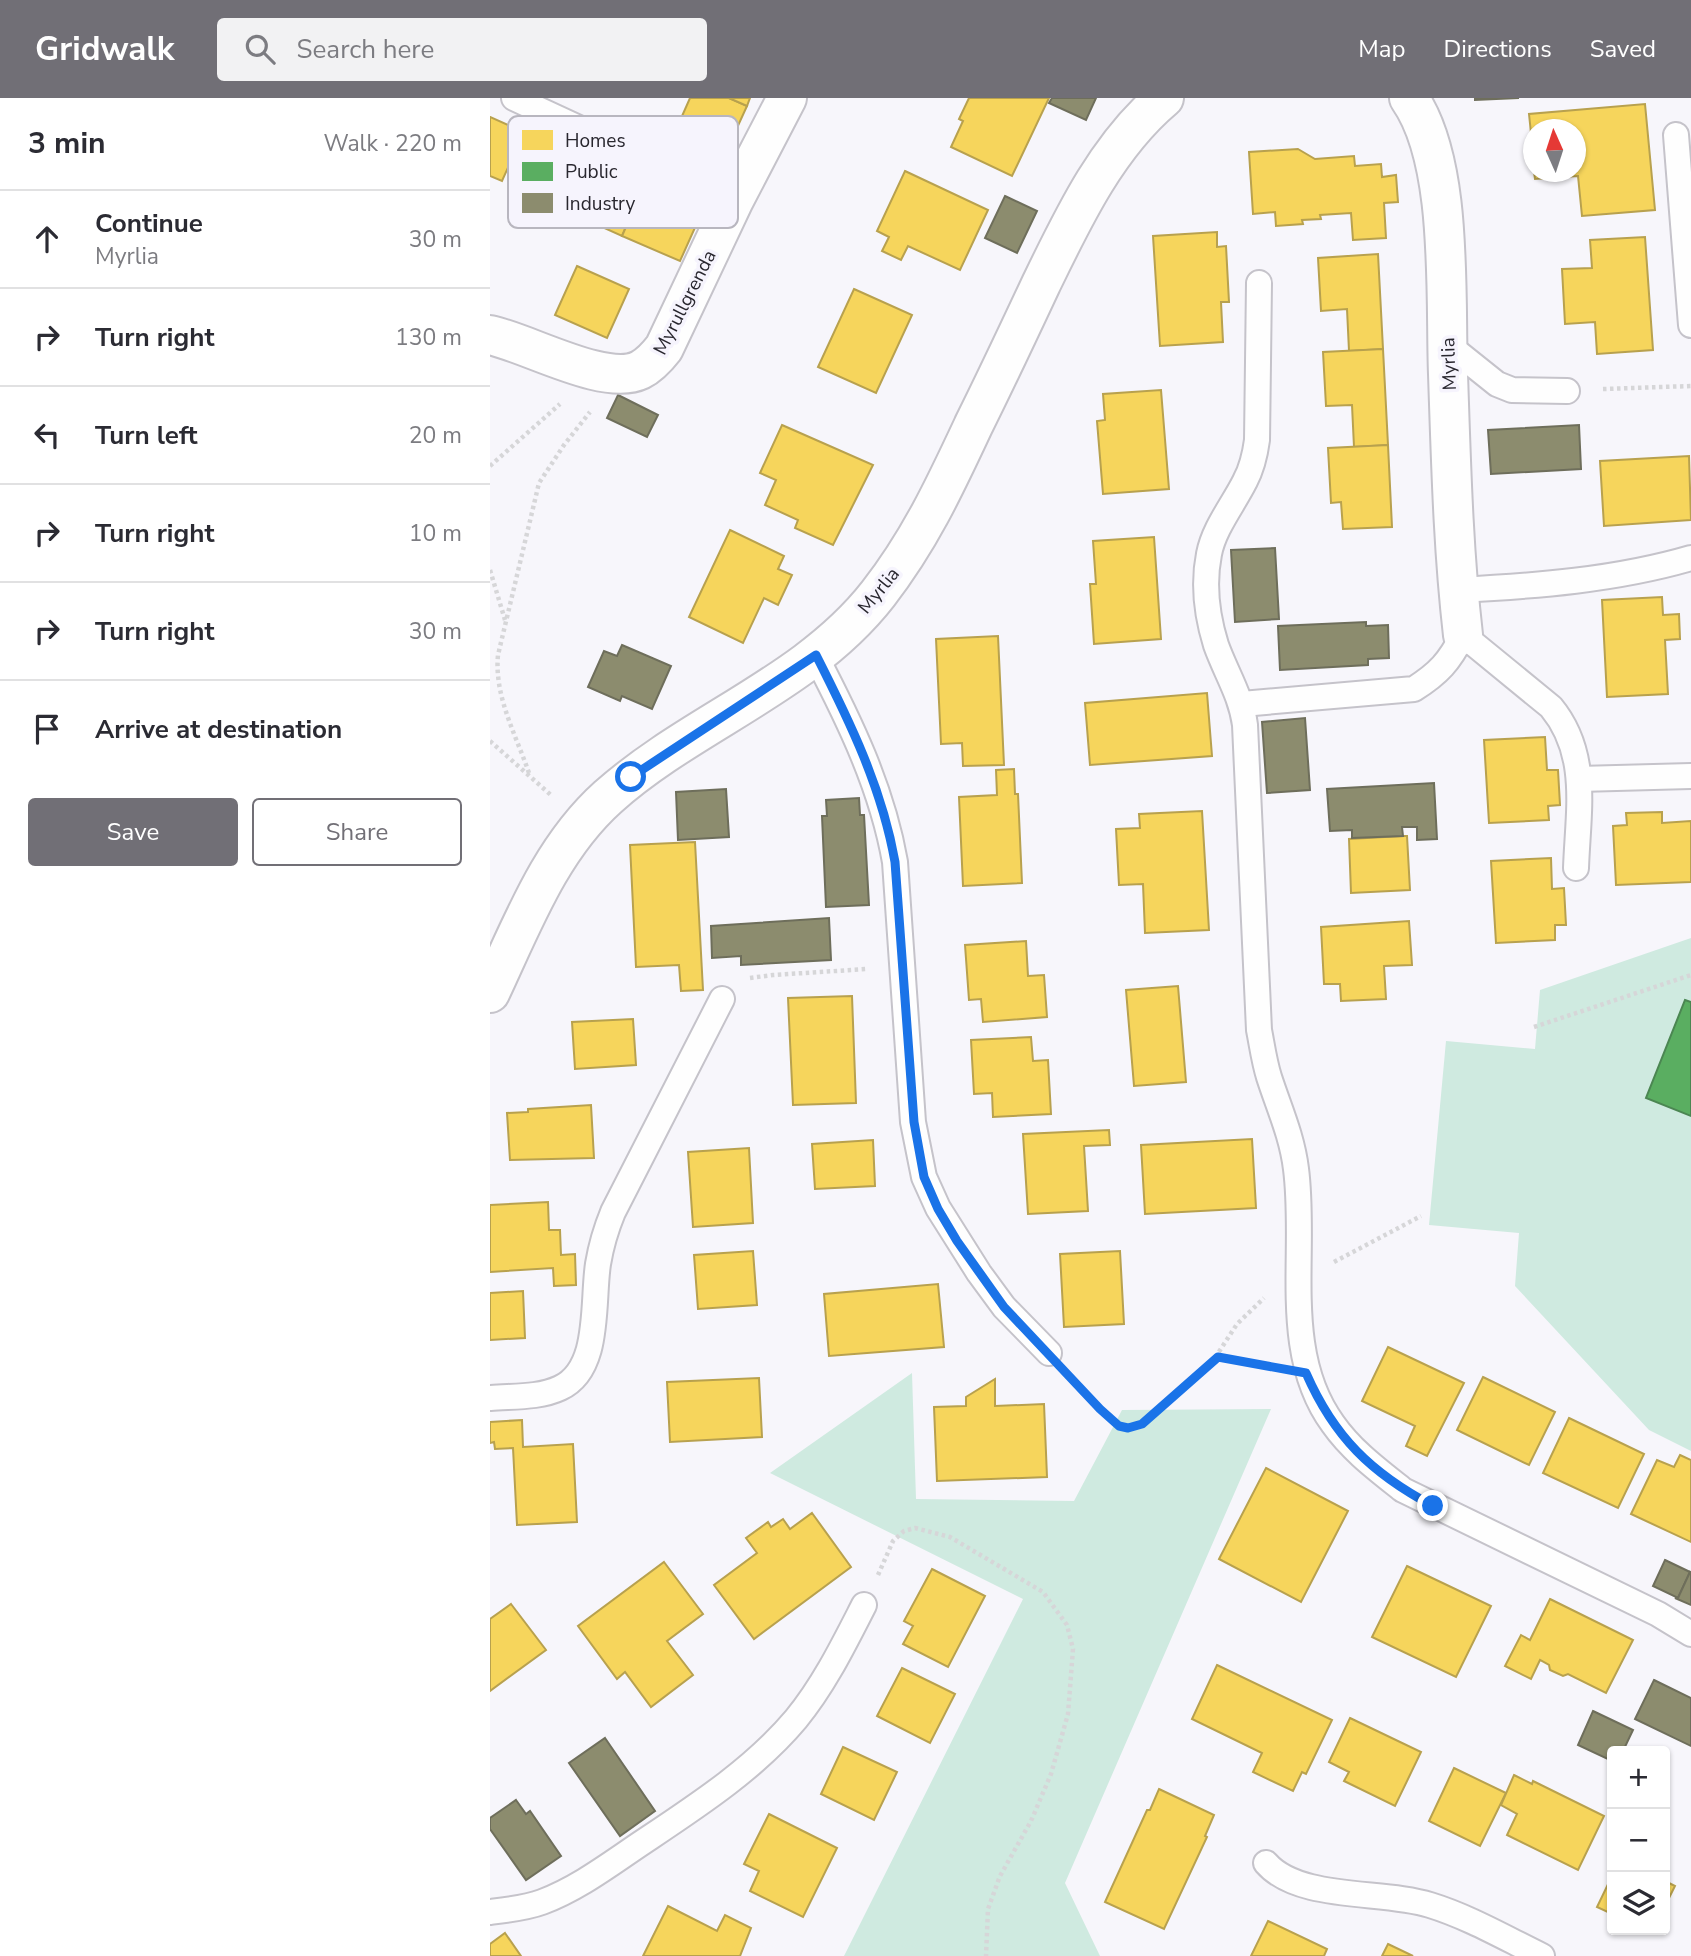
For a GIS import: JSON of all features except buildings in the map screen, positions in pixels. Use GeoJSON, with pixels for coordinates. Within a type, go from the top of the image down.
{"type":"FeatureCollection","features":[{"type":"Feature","properties":{"kind":"street","name":"Myrullgrenda"},"geometry":{"type":"LineString","coordinates":[[738,192],[787,98]]}},
{"type":"Feature","properties":{"kind":"street","name":"Myrlia"},"geometry":{"type":"LineString","coordinates":[[490,993],[550,869],[570,840],[606,799],[659,757],[816,655],[877,596],[933,513],[1058,248],[1088,192],[1111,157],[1164,98]]}},
{"type":"Feature","properties":{"kind":"street","name":"Myrlia"},"geometry":{"type":"LineString","coordinates":[[1409,98],[1426,131],[1437,169],[1443,224],[1454,553],[1463,635]]}},
{"type":"Feature","properties":{"kind":"street","name":"Myrullgrenda"},"geometry":{"type":"LineString","coordinates":[[607,372],[639,371],[652,362],[664,348],[721,228]]}},
{"type":"Feature","properties":{"kind":"street"},"geometry":{"type":"LineString","coordinates":[[490,335],[607,372]]}},
{"type":"Feature","properties":{"kind":"lane"},"geometry":{"type":"LineString","coordinates":[[514,98],[553,116]]}},
{"type":"Feature","properties":{"kind":"lane"},"geometry":{"type":"LineString","coordinates":[[1676,135],[1691,325]]}},
{"type":"Feature","properties":{"kind":"lane"},"geometry":{"type":"LineString","coordinates":[[1259,283],[1259,412],[1254,460],[1209,552],[1206,597],[1217,646],[1242,704],[1248,758],[1259,1030],[1269,1076],[1285,1121],[1296,1168],[1302,1351],[1306,1373],[1320,1404],[1333,1424],[1371,1465],[1403,1490],[1658,1614],[1691,1634]]}},
{"type":"Feature","properties":{"kind":"lane"},"geometry":{"type":"LineString","coordinates":[[1447,344],[1497,384],[1512,390],[1567,391]]}},
{"type":"Feature","properties":{"kind":"lane"},"geometry":{"type":"LineString","coordinates":[[1458,590],[1559,583],[1656,567],[1691,558]]}},
{"type":"Feature","properties":{"kind":"lane"},"geometry":{"type":"LineString","coordinates":[[1242,704],[1413,689],[1435,676],[1450,660],[1463,635],[1529,687],[1563,722],[1576,751],[1579,779],[1576,868]]}},
{"type":"Feature","properties":{"kind":"lane"},"geometry":{"type":"LineString","coordinates":[[816,655],[866,762],[889,827],[895,862],[914,1122],[924,1177],[938,1209],[979,1273],[1004,1307],[1049,1353]]}},
{"type":"Feature","properties":{"kind":"lane"},"geometry":{"type":"LineString","coordinates":[[1579,779],[1691,776]]}},
{"type":"Feature","properties":{"kind":"lane"},"geometry":{"type":"LineString","coordinates":[[490,1398],[538,1395],[558,1390],[574,1380],[584,1366],[589,1350],[598,1264],[613,1212],[722,999]]}},
{"type":"Feature","properties":{"kind":"lane"},"geometry":{"type":"LineString","coordinates":[[490,1912],[540,1902],[578,1886],[684,1814],[771,1747],[797,1718],[817,1689],[864,1605]]}},
{"type":"Feature","properties":{"kind":"lane"},"geometry":{"type":"LineString","coordinates":[[1266,1863],[1285,1878],[1314,1887],[1428,1904],[1457,1914],[1542,1956]]}},
{"type":"Feature","properties":{"kind":"path"},"geometry":{"type":"LineString","coordinates":[[490,466],[569,397],[607,372]]}},
{"type":"Feature","properties":{"kind":"path"},"geometry":{"type":"LineString","coordinates":[[529,773],[502,699],[497,673],[505,620],[539,483],[607,372]]}},
{"type":"Feature","properties":{"kind":"path"},"geometry":{"type":"LineString","coordinates":[[1567,391],[1691,386]]}},
{"type":"Feature","properties":{"kind":"path"},"geometry":{"type":"LineString","coordinates":[[490,570],[505,620]]}},
{"type":"Feature","properties":{"kind":"path"},"geometry":{"type":"LineString","coordinates":[[490,741],[561,804]]}},
{"type":"Feature","properties":{"kind":"path"},"geometry":{"type":"LineString","coordinates":[[722,999],[732,986],[755,977],[903,966]]}},
{"type":"Feature","properties":{"kind":"path"},"geometry":{"type":"LineString","coordinates":[[1534,1027],[1566,1014],[1691,975]]}},
{"type":"Feature","properties":{"kind":"path"},"geometry":{"type":"LineString","coordinates":[[1049,1353],[1119,1426],[1128,1428],[1142,1424],[1218,1357],[1237,1324],[1275,1288],[1421,1216]]}},
{"type":"Feature","properties":{"kind":"path"},"geometry":{"type":"LineString","coordinates":[[1218,1357],[1306,1373]]}},
{"type":"Feature","properties":{"kind":"path"},"geometry":{"type":"LineString","coordinates":[[864,1605],[894,1541],[904,1531],[915,1528],[950,1537],[1043,1592],[1068,1625],[1073,1649],[1068,1714],[1051,1774],[1031,1821],[1000,1876],[988,1909],[986,1956]]}},
{"type":"Feature","properties":{"kind":"green space"},"geometry":{"type":"Polygon","coordinates":[[[1691,938],[1691,1451],[1649,1430],[1515,1286],[1519,1233],[1429,1225],[1446,1041],[1535,1049],[1540,990],[1691,938]]]}},
{"type":"Feature","properties":{"kind":"green space"},"geometry":{"type":"Polygon","coordinates":[[[912,1373],[916,1499],[1074,1501],[1122,1410],[1271,1409],[1065,1883],[1100,1956],[844,1956],[1023,1599],[770,1473],[912,1373]]]}},
{"type":"Feature","properties":{"kind":"route"},"geometry":{"type":"LineString","coordinates":[[631,777],[816,655],[866,762],[889,827],[895,862],[914,1122],[924,1177],[938,1209],[979,1273],[1004,1307],[1119,1426],[1128,1428],[1142,1424],[1218,1357],[1230,1357],[1306,1373],[1320,1404],[1352,1446],[1403,1490],[1433,1506]]}}]}
